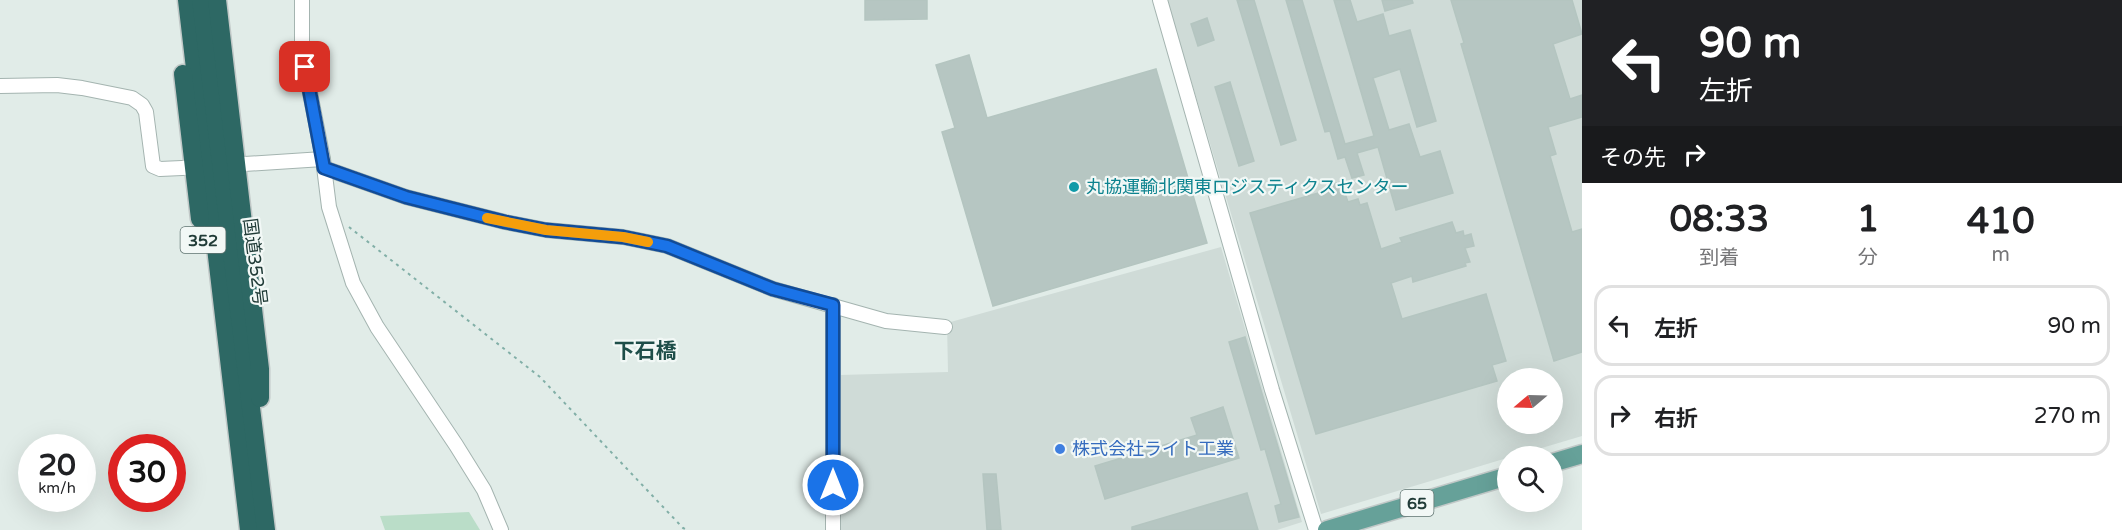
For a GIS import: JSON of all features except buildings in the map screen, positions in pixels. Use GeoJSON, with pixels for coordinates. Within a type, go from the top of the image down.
{"type":"FeatureCollection","features":[{"type":"Feature","properties":{"kind":"highway","name":"352"},"geometry":{"type":"LineString","coordinates":[[174,0],[260,369],[249,530]]}},
{"type":"Feature","properties":{"kind":"highway","name":"352"},"geometry":{"type":"LineString","coordinates":[[187,0],[214,166]]}},
{"type":"Feature","properties":{"kind":"highway","name":"352"},"geometry":{"type":"LineString","coordinates":[[201,0],[214,166]]}},
{"type":"Feature","properties":{"kind":"highway","name":"352"},"geometry":{"type":"LineString","coordinates":[[217,0],[214,166],[219,362],[266,530]]}},
{"type":"Feature","properties":{"kind":"main road"},"geometry":{"type":"LineString","coordinates":[[1563,460],[1582,454]]}},
{"type":"Feature","properties":{"kind":"main road","name":"65"},"geometry":{"type":"LineString","coordinates":[[1328,530],[1497,479]]}},
{"type":"Feature","properties":{"kind":"street"},"geometry":{"type":"LineString","coordinates":[[302,0],[302,52],[331,213],[353,283],[383,336],[484,490],[501,530]]}},
{"type":"Feature","properties":{"kind":"street"},"geometry":{"type":"LineString","coordinates":[[1160,0],[1272,390],[1316,530]]}},
{"type":"Feature","properties":{"kind":"street"},"geometry":{"type":"LineString","coordinates":[[0,86],[57,85],[132,98],[142,105],[146,112],[153,166],[160,169],[323,163],[406,197],[546,230],[623,237],[667,246],[773,289],[886,321],[945,327]]}},
{"type":"Feature","properties":{"kind":"street"},"geometry":{"type":"LineString","coordinates":[[833,305],[833,530]]}},
{"type":"Feature","properties":{"kind":"path"},"geometry":{"type":"LineString","coordinates":[[331,213],[540,377],[687,530]]}},
{"type":"Feature","properties":{"kind":"shaded area"},"geometry":{"type":"Polygon","coordinates":[[[1167,0],[1582,0],[1582,436],[1548,446],[1497,446],[1497,461],[1321,514],[1167,0]]]}},
{"type":"Feature","properties":{"kind":"shaded area","name":"株式会社ライト工業"},"geometry":{"type":"Polygon","coordinates":[[[1221,247],[1302,522],[1277,530],[839,530],[840,375],[948,372],[947,323],[1221,247]]]}},
{"type":"Feature","properties":{"kind":"green space"},"geometry":{"type":"Polygon","coordinates":[[[469,512],[480,530],[385,530],[380,516],[469,512]]]}},
{"type":"Feature","properties":{"kind":"slow traffic"},"geometry":{"type":"LineString","coordinates":[[487,218],[546,230],[623,237],[648,242]]}},
{"type":"Feature","properties":{"kind":"place","name":"丸協運輸北関東ロジスティクスセンター"},"geometry":{"type":"Point","coordinates":[1074,187]}},
{"type":"Feature","properties":{"kind":"place","name":"株式会社ライト工業"},"geometry":{"type":"Point","coordinates":[1060,449]}},
{"type":"Feature","properties":{"kind":"district","name":"下石橋"},"geometry":{"type":"Point","coordinates":[645,351]}},
{"type":"Feature","properties":{"kind":"route"},"geometry":{"type":"LineString","coordinates":[[305,67],[324,168],[406,197],[505,222],[546,230],[623,237],[667,246],[773,289],[833,305],[833,485]]}}]}
